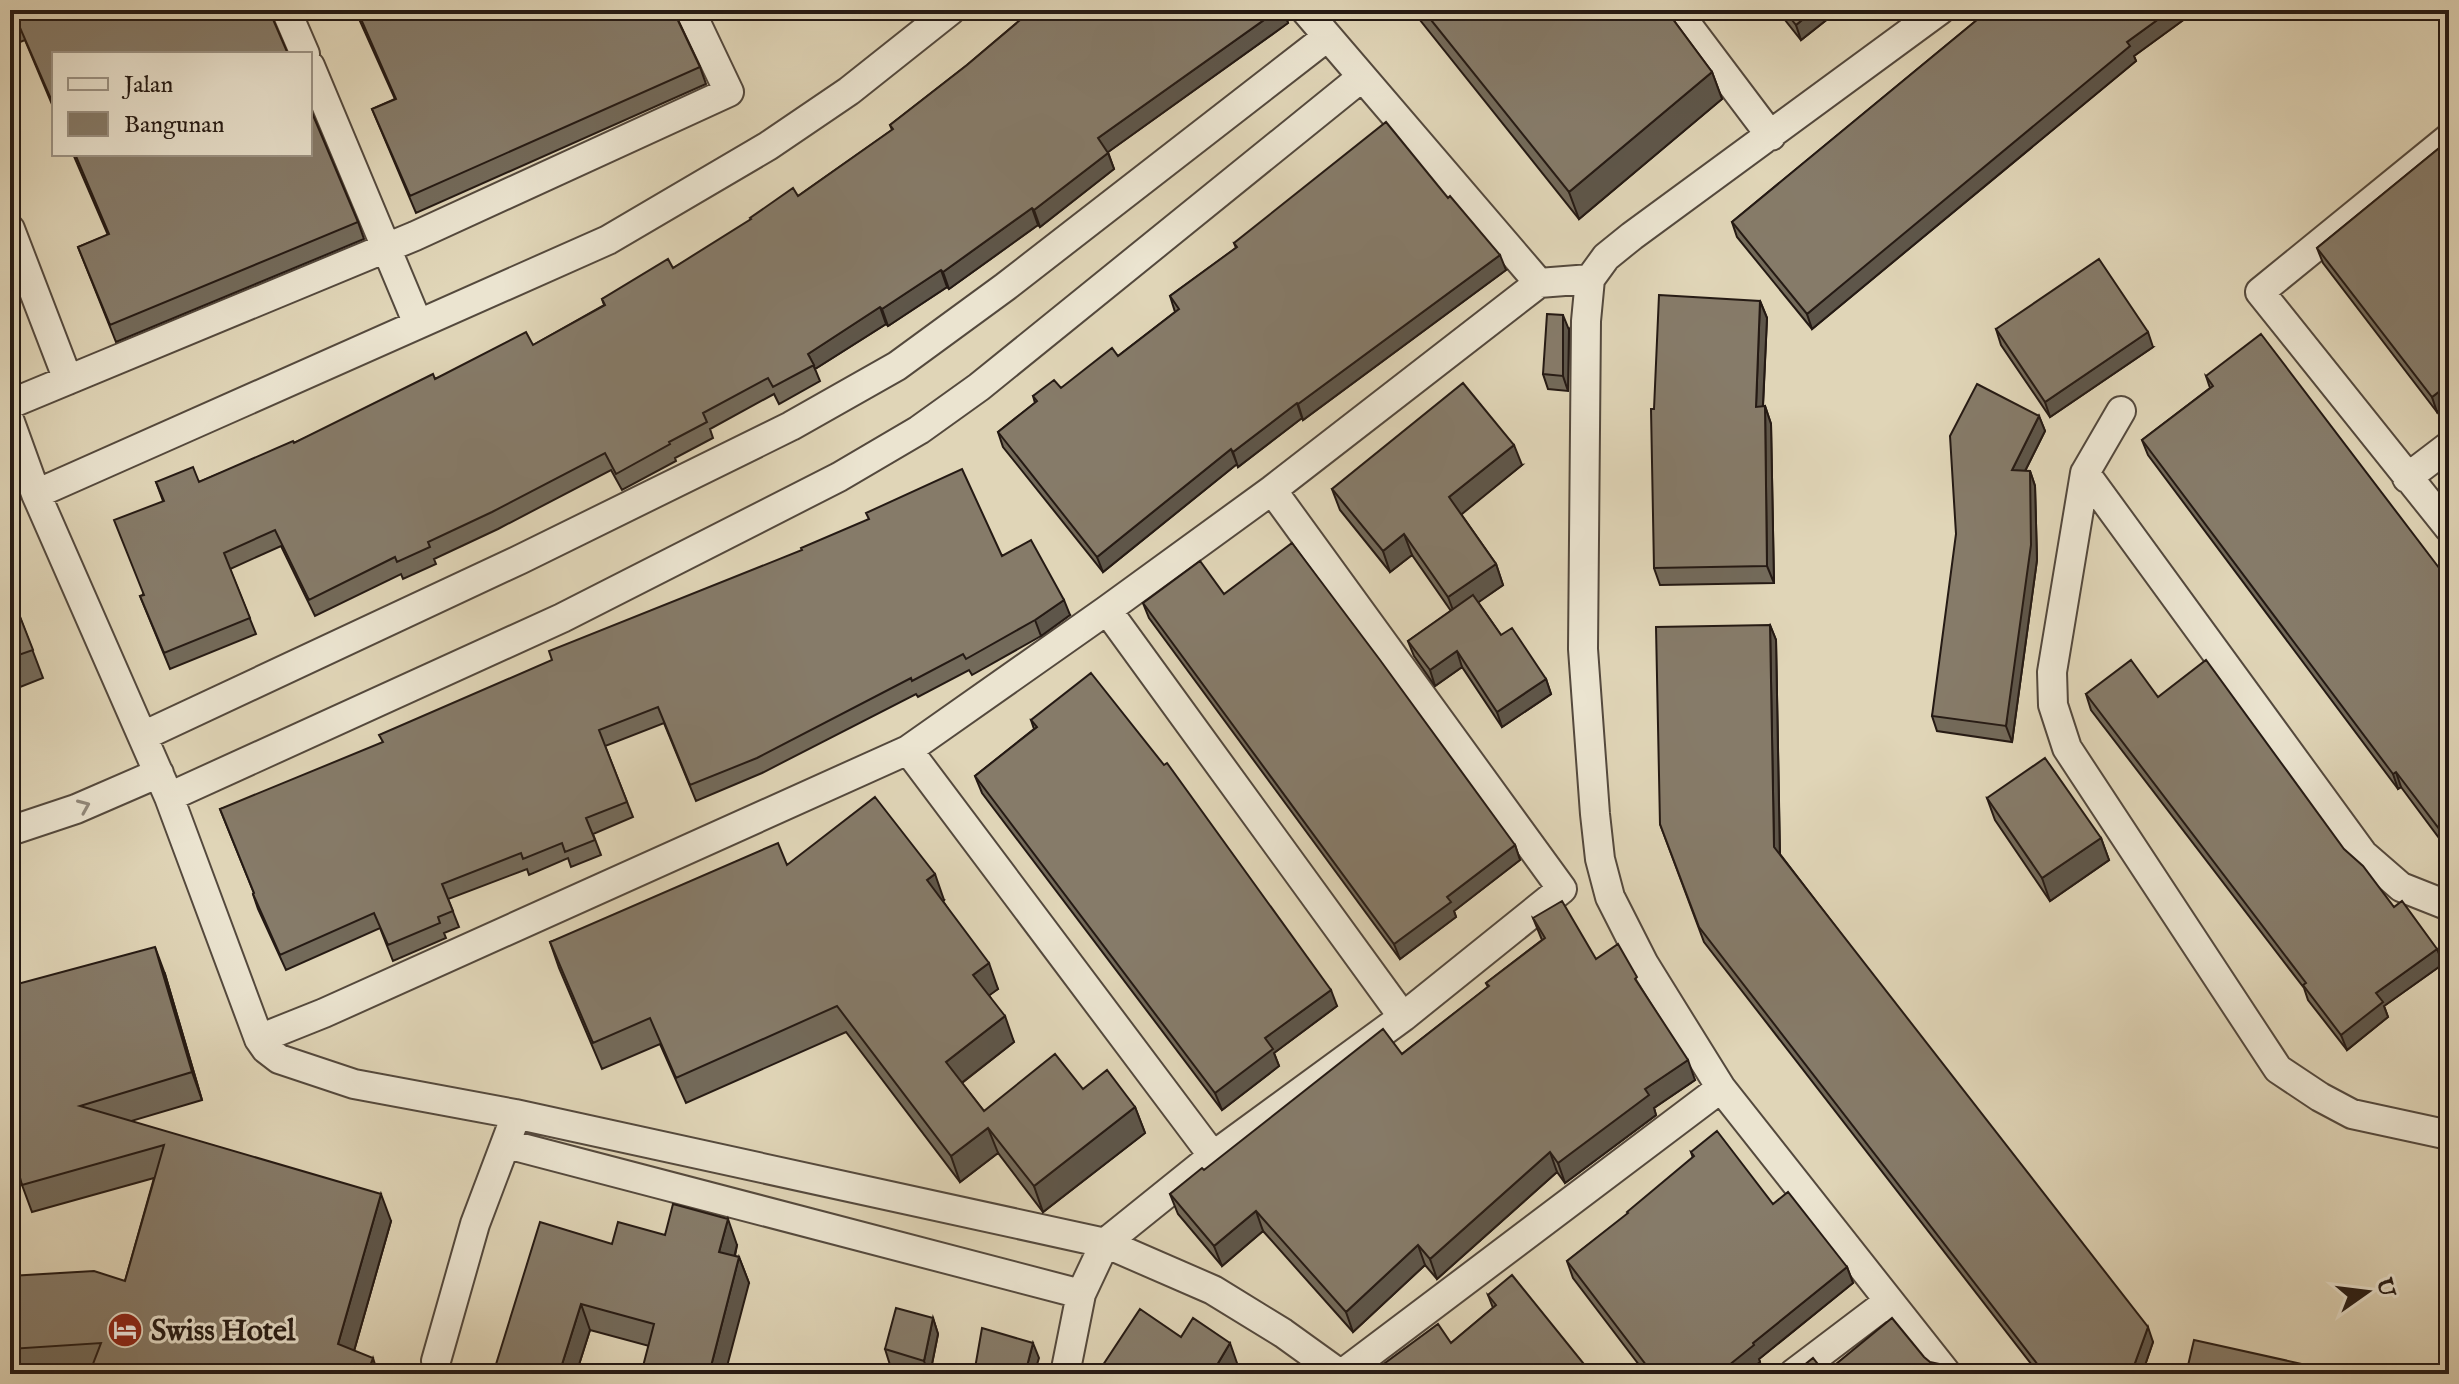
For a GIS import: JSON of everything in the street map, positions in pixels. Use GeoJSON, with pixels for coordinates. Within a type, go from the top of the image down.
{"type":"FeatureCollection","features":[{"type":"Feature","properties":{"kind":"street"},"geometry":{"type":"LineString","coordinates":[[286,10],[304,52]]}},
{"type":"Feature","properties":{"kind":"street"},"geometry":{"type":"LineString","coordinates":[[10,404],[387,247],[729,92],[690,10]]}},
{"type":"Feature","properties":{"kind":"street"},"geometry":{"type":"LineString","coordinates":[[36,494],[622,232],[768,146],[849,91],[951,10]]}},
{"type":"Feature","properties":{"kind":"street"},"geometry":{"type":"LineString","coordinates":[[1305,10],[1539,283]]}},
{"type":"Feature","properties":{"kind":"street"},"geometry":{"type":"LineString","coordinates":[[1676,10],[1771,136]]}},
{"type":"Feature","properties":{"kind":"street"},"geometry":{"type":"LineString","coordinates":[[1940,10],[1632,236],[1606,257],[1590,279],[1586,321],[1583,649],[1595,814],[1600,859],[1610,897],[1644,964],[1721,1088],[1947,1374]]}},
{"type":"Feature","properties":{"kind":"street"},"geometry":{"type":"LineString","coordinates":[[143,736],[521,559],[791,426],[897,366],[1005,287],[1327,37]]}},
{"type":"Feature","properties":{"kind":"street"},"geometry":{"type":"LineString","coordinates":[[312,71],[418,324]]}},
{"type":"Feature","properties":{"kind":"street"},"geometry":{"type":"LineString","coordinates":[[10,831],[164,785],[562,618],[839,477],[919,430],[979,387],[1362,77]]}},
{"type":"Feature","properties":{"kind":"street"},"geometry":{"type":"LineString","coordinates":[[2449,138],[2260,292],[2449,528]]}},
{"type":"Feature","properties":{"kind":"street"},"geometry":{"type":"LineString","coordinates":[[10,229],[18,271],[68,380]]}},
{"type":"Feature","properties":{"kind":"street"},"geometry":{"type":"LineString","coordinates":[[259,1039],[324,1013],[908,750],[1272,490],[1539,283],[1590,279]]}},
{"type":"Feature","properties":{"kind":"street"},"geometry":{"type":"LineString","coordinates":[[2121,411],[2085,473],[2052,672],[2053,705],[2067,748],[2278,1069],[2352,1114],[2449,1135]]}},
{"type":"Feature","properties":{"kind":"street"},"geometry":{"type":"LineString","coordinates":[[10,422],[36,494],[164,785],[259,1039],[279,1059],[354,1084],[515,1114],[1105,1243],[1213,1290],[1283,1333],[1341,1374],[1721,1088]]}},
{"type":"Feature","properties":{"kind":"street"},"geometry":{"type":"LineString","coordinates":[[2407,478],[2449,446]]}},
{"type":"Feature","properties":{"kind":"street"},"geometry":{"type":"LineString","coordinates":[[2085,473],[2363,854],[2401,887],[2449,906]]}},
{"type":"Feature","properties":{"kind":"street"},"geometry":{"type":"LineString","coordinates":[[1065,1374],[1081,1294],[1105,1243],[1213,1156],[1403,1017],[1562,889],[1272,490]]}},
{"type":"Feature","properties":{"kind":"street"},"geometry":{"type":"LineString","coordinates":[[1107,610],[1403,1017]]}},
{"type":"Feature","properties":{"kind":"street"},"geometry":{"type":"LineString","coordinates":[[908,750],[1213,1156]]}},
{"type":"Feature","properties":{"kind":"street"},"geometry":{"type":"LineString","coordinates":[[436,1361],[475,1224],[507,1144],[515,1114]]}},
{"type":"Feature","properties":{"kind":"street"},"geometry":{"type":"LineString","coordinates":[[507,1144],[1081,1294]]}},
{"type":"Feature","properties":{"kind":"street"},"geometry":{"type":"LineString","coordinates":[[1793,1374],[1888,1302]]}},
{"type":"Feature","properties":{"kind":"building"},"geometry":{"type":"Polygon","coordinates":[[[10,10],[269,10],[287,52],[52,52],[52,101],[18,23],[10,27],[10,10]]]}},
{"type":"Feature","properties":{"kind":"building"},"geometry":{"type":"Polygon","coordinates":[[[357,10],[673,10],[700,67],[410,196],[372,109],[396,99],[357,10]]]}},
{"type":"Feature","properties":{"kind":"building"},"geometry":{"type":"Polygon","coordinates":[[[1032,10],[1278,10],[1098,138],[1108,153],[1034,210],[1032,208],[943,272],[941,270],[882,309],[880,307],[808,354],[814,365],[773,387],[768,378],[703,413],[707,422],[616,474],[605,453],[428,542],[430,547],[397,562],[395,557],[309,600],[275,530],[224,553],[250,618],[164,653],[140,596],[144,595],[114,520],[164,501],[156,482],[193,467],[199,482],[294,443],[433,374],[435,379],[526,332],[533,345],[605,305],[602,299],[668,259],[673,268],[751,219],[793,188],[798,196],[893,129],[890,125],[1032,10]]]}},
{"type":"Feature","properties":{"kind":"building"},"geometry":{"type":"Polygon","coordinates":[[[1423,10],[1666,10],[1712,72],[1569,192],[1423,10]]]}},
{"type":"Feature","properties":{"kind":"building"},"geometry":{"type":"Polygon","coordinates":[[[1784,10],[1814,10],[1796,25],[1784,10]]]}},
{"type":"Feature","properties":{"kind":"building"},"geometry":{"type":"Polygon","coordinates":[[[1989,10],[2171,10],[2127,42],[2130,46],[1807,314],[1732,222],[1989,10]]]}},
{"type":"Feature","properties":{"kind":"building"},"geometry":{"type":"Polygon","coordinates":[[[312,113],[358,222],[110,325],[78,247],[109,234],[76,156],[312,156],[312,113]]]}},
{"type":"Feature","properties":{"kind":"building"},"geometry":{"type":"Polygon","coordinates":[[[1386,122],[1500,255],[1233,452],[1231,449],[1097,557],[998,432],[1037,401],[1033,396],[1054,380],[1061,388],[1112,348],[1118,356],[1179,309],[1170,296],[1237,247],[1234,243],[1386,122]]]}},
{"type":"Feature","properties":{"kind":"building"},"geometry":{"type":"Polygon","coordinates":[[[2449,140],[2449,384],[2432,397],[2317,248],[2449,140]]]}},
{"type":"Feature","properties":{"kind":"building"},"geometry":{"type":"Polygon","coordinates":[[[2099,259],[2148,332],[2045,402],[1996,329],[2099,259]]]}},
{"type":"Feature","properties":{"kind":"building"},"geometry":{"type":"Polygon","coordinates":[[[1659,295],[1760,301],[1756,407],[1765,406],[1767,566],[1654,568],[1651,409],[1654,409],[1659,295]]]}},
{"type":"Feature","properties":{"kind":"building"},"geometry":{"type":"Polygon","coordinates":[[[1547,314],[1563,315],[1563,376],[1543,374],[1547,314]]]}},
{"type":"Feature","properties":{"kind":"building"},"geometry":{"type":"Polygon","coordinates":[[[2261,334],[2449,581],[2449,823],[2440,830],[2396,772],[2393,774],[2142,440],[2213,386],[2206,376],[2261,334]]]}},
{"type":"Feature","properties":{"kind":"building"},"geometry":{"type":"Polygon","coordinates":[[[1463,383],[1514,445],[1449,497],[1496,564],[1448,597],[1404,534],[1383,551],[1332,489],[1463,383]]]}},
{"type":"Feature","properties":{"kind":"building"},"geometry":{"type":"Polygon","coordinates":[[[1977,384],[2039,416],[2012,470],[2030,471],[2031,545],[2006,726],[1932,716],[1956,534],[1950,436],[1977,384]]]}},
{"type":"Feature","properties":{"kind":"building"},"geometry":{"type":"Polygon","coordinates":[[[962,469],[1002,556],[1031,540],[1064,600],[966,659],[963,654],[757,758],[690,785],[658,707],[599,730],[627,802],[586,818],[595,840],[565,852],[562,843],[523,859],[521,853],[442,884],[453,911],[438,917],[440,923],[388,945],[374,913],[280,955],[220,809],[383,742],[379,735],[552,660],[549,651],[802,550],[869,519],[866,513],[962,469]]]}},
{"type":"Feature","properties":{"kind":"building"},"geometry":{"type":"Polygon","coordinates":[[[1292,543],[1515,845],[1447,897],[1451,902],[1394,944],[1143,603],[1200,561],[1224,594],[1292,543]]]}},
{"type":"Feature","properties":{"kind":"building"},"geometry":{"type":"Polygon","coordinates":[[[10,591],[33,650],[10,658],[10,591]]]}},
{"type":"Feature","properties":{"kind":"building"},"geometry":{"type":"Polygon","coordinates":[[[1473,595],[1501,635],[1512,628],[1546,679],[1497,712],[1457,651],[1430,670],[1408,641],[1473,595]]]}},
{"type":"Feature","properties":{"kind":"building"},"geometry":{"type":"Polygon","coordinates":[[[1770,625],[1774,847],[2148,1327],[2131,1374],[2045,1374],[1699,927],[1660,824],[1656,627],[1770,625]]]}},
{"type":"Feature","properties":{"kind":"building"},"geometry":{"type":"Polygon","coordinates":[[[2131,660],[2158,697],[2206,660],[2344,849],[2363,866],[2394,907],[2402,901],[2437,949],[2376,993],[2383,1002],[2341,1035],[2303,985],[2306,983],[2086,694],[2131,660]]]}},
{"type":"Feature","properties":{"kind":"building"},"geometry":{"type":"Polygon","coordinates":[[[1091,673],[1164,765],[1167,763],[1331,990],[1265,1038],[1273,1049],[1215,1093],[975,776],[1037,727],[1031,720],[1091,673]]]}},
{"type":"Feature","properties":{"kind":"building"},"geometry":{"type":"Polygon","coordinates":[[[2045,758],[2101,838],[2042,878],[1987,798],[2045,758]]]}},
{"type":"Feature","properties":{"kind":"building"},"geometry":{"type":"Polygon","coordinates":[[[875,797],[935,874],[927,880],[989,963],[973,975],[1005,1016],[946,1062],[984,1111],[1055,1054],[1083,1089],[1107,1070],[1135,1107],[1034,1186],[988,1128],[951,1156],[837,1006],[676,1078],[650,1018],[593,1043],[550,942],[778,843],[787,865],[875,797]]]}},
{"type":"Feature","properties":{"kind":"building"},"geometry":{"type":"Polygon","coordinates":[[[1562,901],[1596,959],[1618,944],[1637,977],[1635,979],[1688,1060],[1645,1089],[1649,1095],[1558,1163],[1550,1152],[1430,1259],[1418,1245],[1346,1312],[1256,1211],[1214,1246],[1170,1194],[1383,1029],[1402,1054],[1545,938],[1533,918],[1562,901]]]}},
{"type":"Feature","properties":{"kind":"building"},"geometry":{"type":"Polygon","coordinates":[[[155,947],[192,1072],[80,1106],[381,1194],[338,1344],[373,1358],[367,1374],[117,1374],[93,1364],[101,1343],[10,1349],[10,1276],[94,1271],[125,1281],[164,1145],[22,1185],[10,1141],[10,986],[155,947]]]}},
{"type":"Feature","properties":{"kind":"building"},"geometry":{"type":"Polygon","coordinates":[[[1717,1131],[1773,1204],[1788,1192],[1847,1267],[1718,1374],[1653,1374],[1567,1261],[1694,1156],[1691,1152],[1717,1131]]]}},
{"type":"Feature","properties":{"kind":"building"},"geometry":{"type":"Polygon","coordinates":[[[673,1204],[728,1219],[719,1252],[739,1257],[709,1374],[641,1374],[654,1324],[581,1304],[559,1374],[493,1374],[540,1222],[612,1244],[618,1222],[665,1235],[673,1204]]]}},
{"type":"Feature","properties":{"kind":"building"},"geometry":{"type":"Polygon","coordinates":[[[1512,1275],[1592,1374],[1387,1374],[1381,1366],[1438,1324],[1451,1343],[1496,1305],[1488,1295],[1512,1275]]]}},
{"type":"Feature","properties":{"kind":"building"},"geometry":{"type":"Polygon","coordinates":[[[896,1308],[933,1318],[924,1361],[885,1349],[896,1308]]]}},
{"type":"Feature","properties":{"kind":"building"},"geometry":{"type":"Polygon","coordinates":[[[1140,1309],[1181,1337],[1193,1318],[1230,1343],[1217,1365],[1231,1374],[1097,1374],[1140,1309]]]}},
{"type":"Feature","properties":{"kind":"building"},"geometry":{"type":"Polygon","coordinates":[[[1892,1318],[1924,1357],[1939,1364],[1948,1374],[1793,1374],[1813,1358],[1825,1373],[1892,1318]]]}},
{"type":"Feature","properties":{"kind":"building"},"geometry":{"type":"Polygon","coordinates":[[[982,1328],[1033,1343],[1025,1374],[974,1374],[982,1328]]]}},
{"type":"Feature","properties":{"kind":"building"},"geometry":{"type":"Polygon","coordinates":[[[2194,1340],[2347,1374],[2186,1374],[2194,1340]]]}},
{"type":"Feature","properties":{"kind":"place","name":"Swiss Hotel"},"geometry":{"type":"Point","coordinates":[125,1330]}}]}
